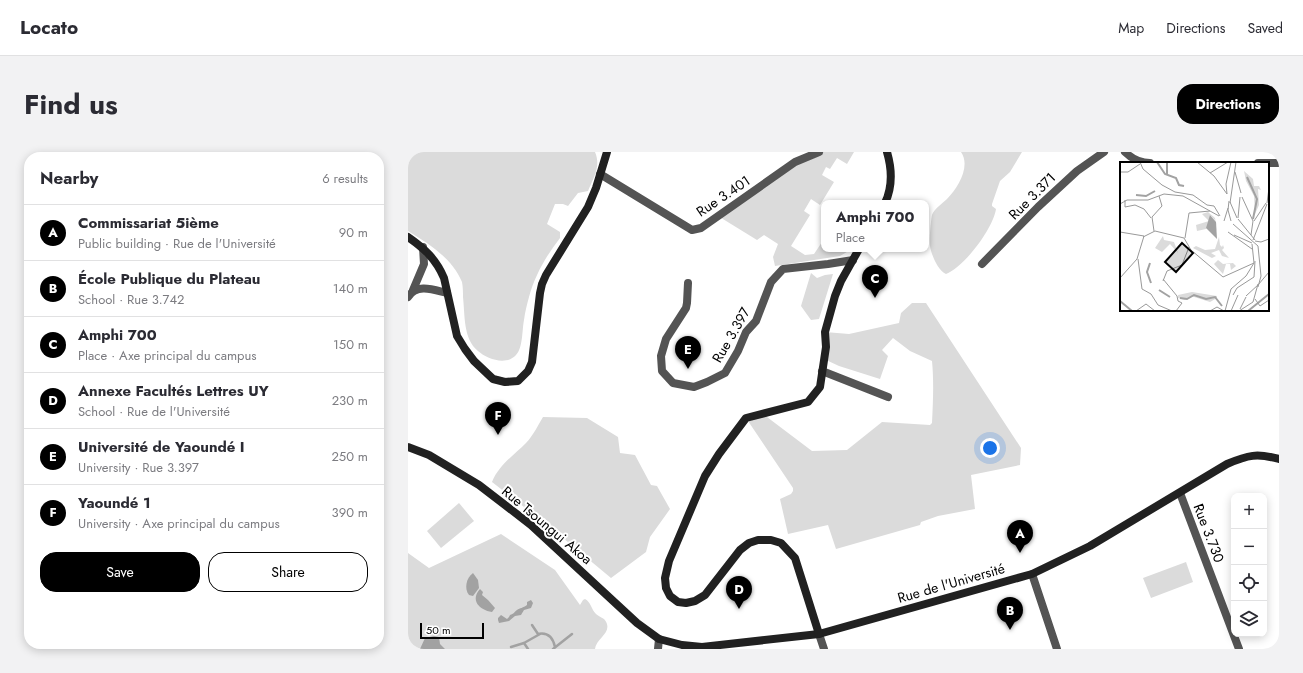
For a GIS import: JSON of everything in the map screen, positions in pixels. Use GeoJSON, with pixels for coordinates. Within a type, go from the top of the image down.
{"type":"FeatureCollection","features":[{"type":"Feature","properties":{"kind":"street"},"geometry":{"type":"LineString","coordinates":[[408,236],[422,247],[440,269],[448,294],[457,336],[474,362],[493,379],[505,382],[518,381],[528,371],[532,362],[542,284],[588,207],[607,152]]}},
{"type":"Feature","properties":{"kind":"street","name":"Rue 3.401"},"geometry":{"type":"LineString","coordinates":[[600,174],[692,230],[701,228],[794,162],[819,152]]}},
{"type":"Feature","properties":{"kind":"street"},"geometry":{"type":"LineString","coordinates":[[886,200],[892,179],[888,152]]}},
{"type":"Feature","properties":{"kind":"street","name":"Rue 3.371"},"geometry":{"type":"LineString","coordinates":[[982,264],[1038,207],[1077,171],[1104,152]]}},
{"type":"Feature","properties":{"kind":"street"},"geometry":{"type":"LineString","coordinates":[[1124,152],[1132,159],[1140,162]]}},
{"type":"Feature","properties":{"kind":"street"},"geometry":{"type":"LineString","coordinates":[[411,294],[424,264],[422,247]]}},
{"type":"Feature","properties":{"kind":"street"},"geometry":{"type":"LineString","coordinates":[[824,649],[795,558],[781,543],[771,540],[758,540],[749,543],[740,550],[705,595],[695,601],[686,603],[678,602],[670,596],[666,588],[665,578],[669,561],[705,476],[719,454],[746,418],[808,402],[820,387],[826,348],[825,332],[835,296],[858,252]]}},
{"type":"Feature","properties":{"kind":"street","name":"Rue 3.397"},"geometry":{"type":"LineString","coordinates":[[688,283],[686,308],[666,339],[661,356],[662,371],[673,383],[694,387],[725,373],[738,351],[746,332],[756,321],[771,282],[783,269],[853,260]]}},
{"type":"Feature","properties":{"kind":"street"},"geometry":{"type":"LineString","coordinates":[[411,294],[427,289],[448,294]]}},
{"type":"Feature","properties":{"kind":"street"},"geometry":{"type":"LineString","coordinates":[[822,371],[888,397]]}},
{"type":"Feature","properties":{"kind":"street","name":"Rue Tsoungui Akoa"},"geometry":{"type":"LineString","coordinates":[[408,447],[429,455],[479,485],[531,525],[637,623],[659,639]]}},
{"type":"Feature","properties":{"kind":"street","name":"Rue de l'Université"},"geometry":{"type":"LineString","coordinates":[[659,639],[682,645],[702,647],[819,634],[1032,574],[1090,546],[1227,464],[1241,458],[1260,454],[1277,457]]}},
{"type":"Feature","properties":{"kind":"street","name":"Rue 3.730"},"geometry":{"type":"LineString","coordinates":[[1180,493],[1239,649]]}},
{"type":"Feature","properties":{"kind":"street"},"geometry":{"type":"LineString","coordinates":[[1032,574],[1057,649]]}},
{"type":"Feature","properties":{"kind":"street"},"geometry":{"type":"LineString","coordinates":[[658,649],[659,639]]}},
{"type":"Feature","properties":{"kind":"shaded area"},"geometry":{"type":"Polygon","coordinates":[[[408,152],[595,152],[597,157],[597,167],[588,191],[578,193],[568,206],[563,204],[555,204],[547,224],[560,232],[560,238],[550,252],[534,281],[526,308],[520,348],[516,355],[512,358],[502,361],[491,359],[486,357],[473,346],[467,333],[462,282],[458,273],[439,252],[408,231],[408,152]]]}},
{"type":"Feature","properties":{"kind":"shaded area"},"geometry":{"type":"Polygon","coordinates":[[[819,152],[854,152],[847,164],[837,158],[830,169],[826,167],[822,175],[834,182],[823,200],[821,200],[820,205],[811,199],[804,211],[810,215],[791,246],[805,255],[814,254],[821,244],[821,252],[847,252],[840,256],[775,266],[773,257],[778,244],[764,235],[757,240],[718,216],[795,162],[819,152]]]}},
{"type":"Feature","properties":{"kind":"shaded area"},"geometry":{"type":"Polygon","coordinates":[[[961,152],[1022,152],[1010,172],[1000,181],[992,204],[992,206],[996,209],[994,217],[984,237],[961,264],[946,274],[940,269],[933,258],[930,243],[931,221],[933,213],[947,199],[962,177],[965,164],[961,152]]]}},
{"type":"Feature","properties":{"kind":"shaded area"},"geometry":{"type":"Polygon","coordinates":[[[811,273],[817,278],[833,274],[819,319],[811,320],[801,306],[811,273]]]}},
{"type":"Feature","properties":{"kind":"shaded area"},"geometry":{"type":"Polygon","coordinates":[[[912,303],[926,303],[1021,448],[1020,465],[971,475],[975,509],[938,516],[921,522],[920,525],[836,549],[828,525],[788,534],[780,499],[791,494],[793,488],[746,418],[763,414],[812,451],[847,450],[882,422],[930,425],[932,423],[933,400],[932,361],[910,351],[893,338],[882,350],[888,356],[880,379],[839,366],[824,359],[825,332],[849,334],[899,323],[901,313],[912,303]]]}},
{"type":"Feature","properties":{"kind":"shaded area"},"geometry":{"type":"Polygon","coordinates":[[[543,417],[587,418],[618,437],[620,453],[635,455],[651,485],[657,486],[670,509],[650,537],[646,552],[611,578],[551,528],[492,482],[502,466],[529,440],[543,417]]]}},
{"type":"Feature","properties":{"kind":"shaded area"},"geometry":{"type":"Polygon","coordinates":[[[459,503],[474,521],[441,548],[427,531],[459,503]]]}},
{"type":"Feature","properties":{"kind":"shaded area"},"geometry":{"type":"Polygon","coordinates":[[[501,534],[555,570],[580,605],[585,599],[589,602],[596,614],[604,619],[607,624],[607,628],[595,649],[408,649],[408,553],[429,568],[501,534]]]}},
{"type":"Feature","properties":{"kind":"shaded area"},"geometry":{"type":"Polygon","coordinates":[[[1186,562],[1193,582],[1151,598],[1143,578],[1186,562]]]}},
{"type":"Feature","properties":{"kind":"shaded area"},"geometry":{"type":"Polygon","coordinates":[[[473,573],[478,580],[479,588],[473,596],[467,593],[466,587],[467,581],[473,573]]]}},
{"type":"Feature","properties":{"kind":"shaded area"},"geometry":{"type":"Polygon","coordinates":[[[480,589],[483,592],[482,595],[495,608],[492,612],[483,609],[477,604],[476,597],[480,589]]]}},
{"type":"Feature","properties":{"kind":"shaded area"},"geometry":{"type":"Polygon","coordinates":[[[531,600],[533,603],[531,608],[524,610],[521,615],[515,616],[509,621],[499,623],[498,618],[501,615],[507,619],[517,610],[527,605],[527,602],[531,600]]]}},
{"type":"Feature","properties":{"kind":"shaded area"},"geometry":{"type":"Polygon","coordinates":[[[434,636],[439,637],[440,644],[445,649],[420,649],[425,638],[434,636]]]}},
{"type":"Feature","properties":{"kind":"waterway"},"geometry":{"type":"LineString","coordinates":[[532,625],[538,634],[550,636],[555,647]]}},
{"type":"Feature","properties":{"kind":"waterway"},"geometry":{"type":"LineString","coordinates":[[511,647],[524,643],[540,634]]}},
{"type":"Feature","properties":{"kind":"waterway"},"geometry":{"type":"LineString","coordinates":[[553,649],[572,634]]}},
{"type":"Feature","properties":{"kind":"waterway"},"geometry":{"type":"LineString","coordinates":[[524,643],[528,649]]}},
{"type":"Feature","properties":{"kind":"place","name":"Amphi 700"},"geometry":{"type":"Point","coordinates":[875,298]}},
{"type":"Feature","properties":{"kind":"place","name":"Université de Yaoundé I"},"geometry":{"type":"Point","coordinates":[688,369]}},
{"type":"Feature","properties":{"kind":"place","name":"Yaoundé 1"},"geometry":{"type":"Point","coordinates":[498,435]}},
{"type":"Feature","properties":{"kind":"place","name":"Commissariat 5ième"},"geometry":{"type":"Point","coordinates":[1020,553]}},
{"type":"Feature","properties":{"kind":"place","name":"Annexe Facultés Lettres UY"},"geometry":{"type":"Point","coordinates":[739,609]}},
{"type":"Feature","properties":{"kind":"place","name":"École Publique du Plateau"},"geometry":{"type":"Point","coordinates":[1010,630]}}]}
